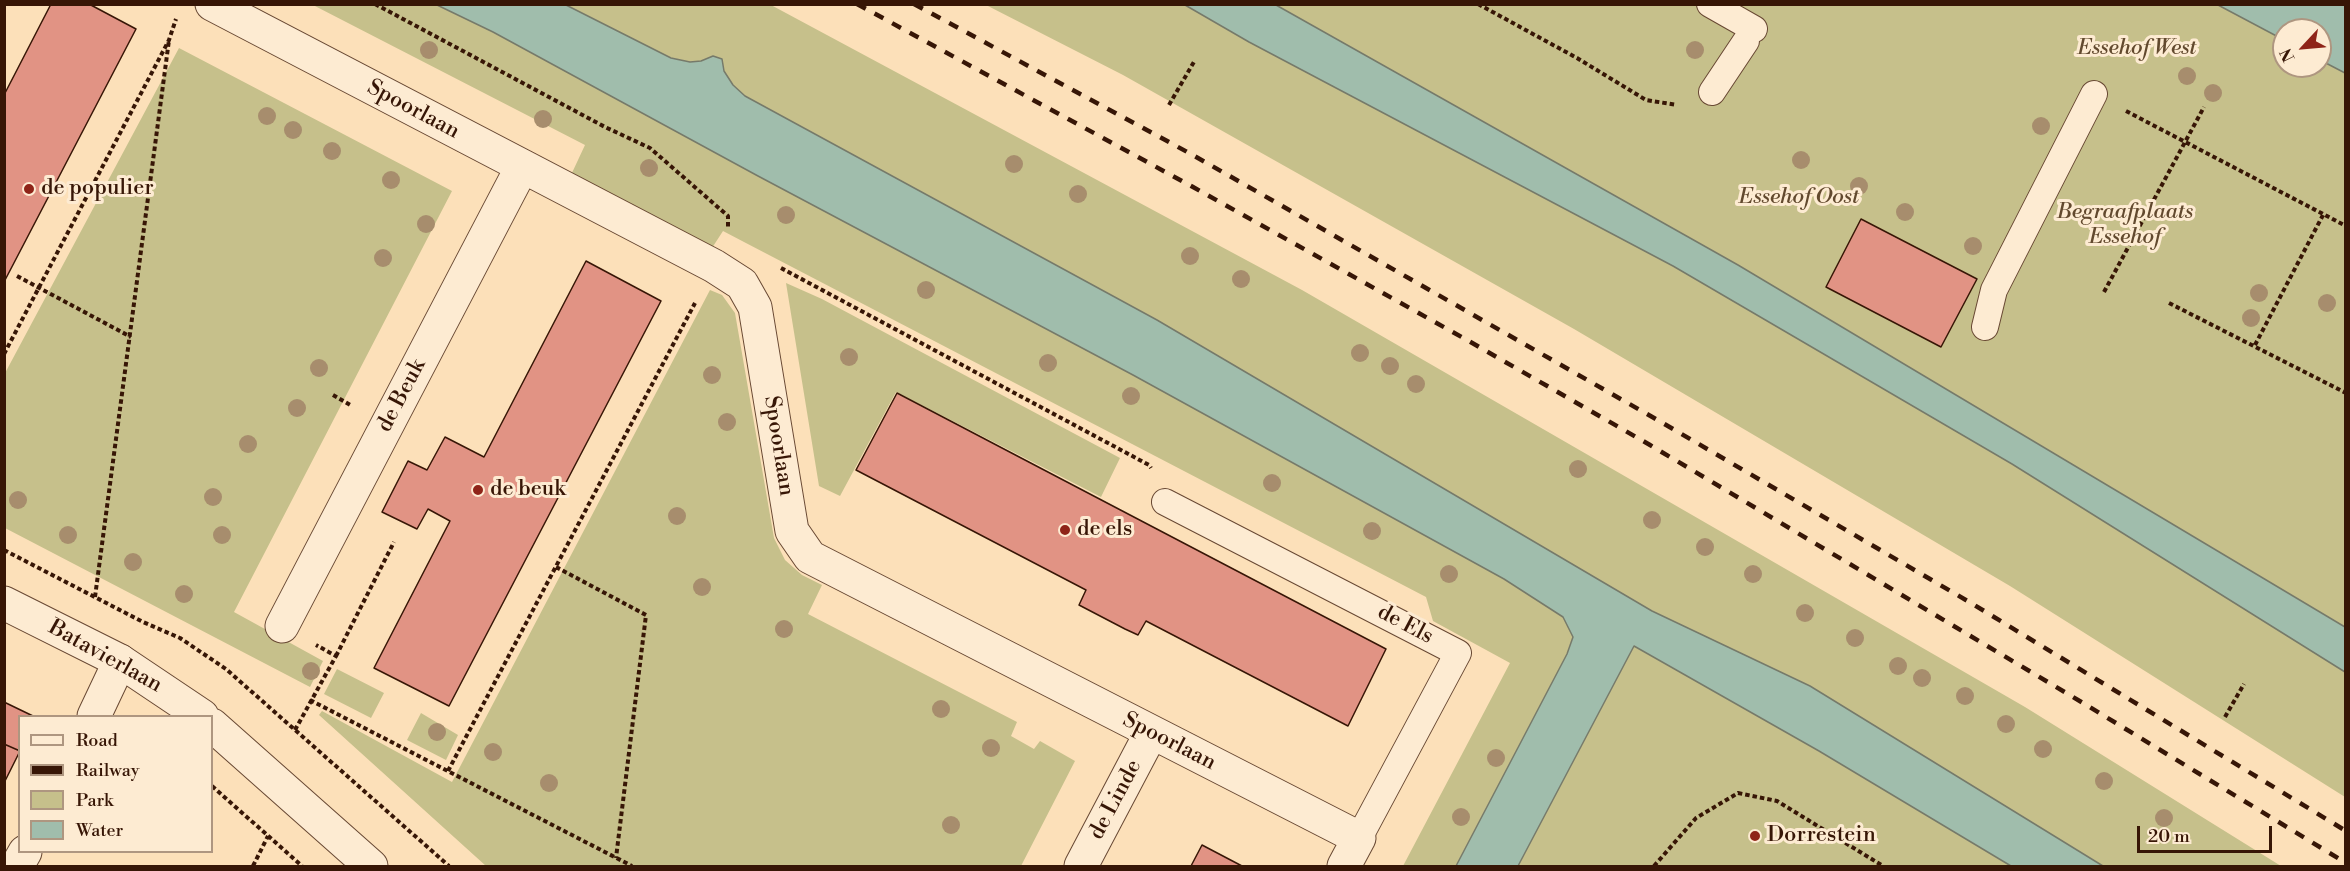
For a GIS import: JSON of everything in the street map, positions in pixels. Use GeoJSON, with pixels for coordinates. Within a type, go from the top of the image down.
{"type":"FeatureCollection","features":[{"type":"Feature","properties":{"kind":"street","name":"Spoorlaan"},"geometry":{"type":"LineString","coordinates":[[212,4],[714,266],[742,284],[755,307],[792,531],[810,557],[1151,733],[1352,852]]}},
{"type":"Feature","properties":{"kind":"street","name":"de Beuk"},"geometry":{"type":"LineString","coordinates":[[282,626],[522,167]]}},
{"type":"Feature","properties":{"kind":"street","name":"Batavierlaan"},"geometry":{"type":"LineString","coordinates":[[4,603],[120,661],[199,715]]}},
{"type":"Feature","properties":{"kind":"street"},"geometry":{"type":"LineString","coordinates":[[95,715],[120,661]]}},
{"type":"Feature","properties":{"kind":"street"},"geometry":{"type":"LineString","coordinates":[[213,726],[371,867]]}},
{"type":"Feature","properties":{"kind":"street","name":"de Linde"},"geometry":{"type":"LineString","coordinates":[[1081,867],[1151,733]]}},
{"type":"Feature","properties":{"kind":"street"},"geometry":{"type":"LineString","coordinates":[[17,867],[24,853]]}},
{"type":"Feature","properties":{"kind":"lane"},"geometry":{"type":"LineString","coordinates":[[1710,4],[1750,35],[1712,92]]}},
{"type":"Feature","properties":{"kind":"lane"},"geometry":{"type":"LineString","coordinates":[[1985,327],[1994,290],[2094,94]]}},
{"type":"Feature","properties":{"kind":"lane","name":"de Els"},"geometry":{"type":"LineString","coordinates":[[1165,502],[1458,653],[1352,852]]}},
{"type":"Feature","properties":{"kind":"path"},"geometry":{"type":"LineString","coordinates":[[375,4],[605,127],[650,148],[728,216],[727,245],[448,771]]}},
{"type":"Feature","properties":{"kind":"path"},"geometry":{"type":"LineString","coordinates":[[1478,4],[1578,58],[1646,100],[1669,105],[1700,104],[1712,92]]}},
{"type":"Feature","properties":{"kind":"path"},"geometry":{"type":"LineString","coordinates":[[4,354],[169,40],[178,13]]}},
{"type":"Feature","properties":{"kind":"path"},"geometry":{"type":"LineString","coordinates":[[95,597],[169,40]]}},
{"type":"Feature","properties":{"kind":"path"},"geometry":{"type":"LineString","coordinates":[[1169,105],[1195,60]]}},
{"type":"Feature","properties":{"kind":"path"},"geometry":{"type":"LineString","coordinates":[[2104,291],[2204,107]]}},
{"type":"Feature","properties":{"kind":"path"},"geometry":{"type":"LineString","coordinates":[[2139,118],[2346,226]]}},
{"type":"Feature","properties":{"kind":"path"},"geometry":{"type":"LineString","coordinates":[[2255,345],[2323,215]]}},
{"type":"Feature","properties":{"kind":"path"},"geometry":{"type":"LineString","coordinates":[[776,266],[795,274],[1149,465],[1165,502]]}},
{"type":"Feature","properties":{"kind":"path"},"geometry":{"type":"LineString","coordinates":[[17,276],[131,337]]}},
{"type":"Feature","properties":{"kind":"path"},"geometry":{"type":"LineString","coordinates":[[2169,303],[2346,393]]}},
{"type":"Feature","properties":{"kind":"path"},"geometry":{"type":"LineString","coordinates":[[295,730],[394,542]]}},
{"type":"Feature","properties":{"kind":"path"},"geometry":{"type":"LineString","coordinates":[[556,567],[646,615],[616,858]]}},
{"type":"Feature","properties":{"kind":"path"},"geometry":{"type":"LineString","coordinates":[[282,626],[336,656]]}},
{"type":"Feature","properties":{"kind":"path"},"geometry":{"type":"LineString","coordinates":[[2225,717],[2244,684]]}},
{"type":"Feature","properties":{"kind":"path"},"geometry":{"type":"LineString","coordinates":[[310,700],[632,867]]}},
{"type":"Feature","properties":{"kind":"path"},"geometry":{"type":"LineString","coordinates":[[213,787],[302,867]]}},
{"type":"Feature","properties":{"kind":"path"},"geometry":{"type":"LineString","coordinates":[[1654,867],[1696,818],[1738,793],[1777,801],[1882,867]]}},
{"type":"Feature","properties":{"kind":"path"},"geometry":{"type":"LineString","coordinates":[[253,867],[268,836]]}},
{"type":"Feature","properties":{"kind":"green space"},"geometry":{"type":"Polygon","coordinates":[[[313,5],[437,5],[493,32],[1133,375],[1504,579],[1563,617],[1573,637],[1567,654],[1456,866],[1403,866],[1510,663],[1433,621],[1426,597],[723,231],[712,248],[571,175],[585,145],[313,5]]]}},
{"type":"Feature","properties":{"kind":"green space"},"geometry":{"type":"Polygon","coordinates":[[[566,5],[771,5],[1302,290],[2025,707],[2281,866],[2103,866],[1810,686],[1652,611],[1157,320],[745,96],[733,85],[713,56],[701,61],[690,62],[671,58],[566,5]]]}},
{"type":"Feature","properties":{"kind":"green space"},"geometry":{"type":"Polygon","coordinates":[[[986,5],[1185,5],[1249,42],[1673,266],[2012,464],[2345,672],[2345,797],[2010,586],[1574,329],[1123,75],[986,5]]]}},
{"type":"Feature","properties":{"kind":"green space","name":"Begraafplaats Essehof"},"geometry":{"type":"Polygon","coordinates":[[[1276,5],[2218,5],[2272,34],[2272,78],[2332,78],[2332,66],[2345,73],[2345,627],[1738,265],[1276,5]]]}},
{"type":"Feature","properties":{"kind":"green space"},"geometry":{"type":"Polygon","coordinates":[[[179,48],[452,191],[234,612],[323,661],[310,687],[5,528],[4,375],[179,48]]]}},
{"type":"Feature","properties":{"kind":"green space"},"geometry":{"type":"Polygon","coordinates":[[[786,283],[822,299],[1120,458],[1101,497],[896,392],[840,496],[819,486],[786,283]]]}},
{"type":"Feature","properties":{"kind":"green space"},"geometry":{"type":"Polygon","coordinates":[[[710,290],[722,295],[735,313],[774,538],[785,560],[802,575],[822,585],[808,614],[1017,722],[1011,736],[1034,749],[1040,741],[1075,761],[1021,866],[486,866],[319,715],[322,711],[452,782],[710,290]]]}},
{"type":"Feature","properties":{"kind":"green space"},"geometry":{"type":"Polygon","coordinates":[[[1634,646],[1819,751],[2011,866],[1518,866],[1634,646]]]}},
{"type":"Feature","properties":{"kind":"green space"},"geometry":{"type":"Polygon","coordinates":[[[337,669],[384,693],[371,718],[324,694],[337,669]]]}},
{"type":"Feature","properties":{"kind":"green space"},"geometry":{"type":"Polygon","coordinates":[[[421,713],[458,735],[446,760],[407,740],[421,713]]]}},
{"type":"Feature","properties":{"kind":"water"},"geometry":{"type":"Polygon","coordinates":[[[437,5],[566,5],[671,58],[690,62],[701,61],[713,56],[722,59],[724,71],[733,85],[745,96],[1157,320],[1652,611],[1810,686],[2103,866],[2011,866],[1819,751],[1634,646],[1518,866],[1456,866],[1567,654],[1573,637],[1563,617],[1504,579],[1133,375],[493,32],[437,5]]]}},
{"type":"Feature","properties":{"kind":"water"},"geometry":{"type":"Polygon","coordinates":[[[1185,5],[1276,5],[1738,265],[2345,627],[2345,672],[2012,464],[1673,266],[1249,42],[1185,5]]]}},
{"type":"Feature","properties":{"kind":"water"},"geometry":{"type":"Polygon","coordinates":[[[2218,5],[2345,5],[2345,73],[2332,66],[2332,18],[2272,18],[2272,34],[2218,5]]]}},
{"type":"Feature","properties":{"kind":"building","name":"de populier"},"geometry":{"type":"Polygon","coordinates":[[[51,4],[89,4],[136,29],[4,282],[4,95],[51,4]]]}},
{"type":"Feature","properties":{"kind":"building"},"geometry":{"type":"Polygon","coordinates":[[[1861,219],[1977,279],[1941,347],[1826,287],[1861,219]]]}},
{"type":"Feature","properties":{"kind":"building","name":"de beuk"},"geometry":{"type":"Polygon","coordinates":[[[586,261],[661,301],[449,706],[374,668],[450,521],[428,509],[417,529],[382,512],[408,461],[427,470],[445,437],[484,457],[586,261]]]}},
{"type":"Feature","properties":{"kind":"building","name":"de els"},"geometry":{"type":"Polygon","coordinates":[[[897,393],[1386,649],[1348,726],[1146,621],[1138,635],[1125,629],[1079,605],[1086,590],[856,470],[897,393]]]}},
{"type":"Feature","properties":{"kind":"building"},"geometry":{"type":"Polygon","coordinates":[[[4,702],[31,715],[18,715],[18,750],[4,744],[4,702]]]}},
{"type":"Feature","properties":{"kind":"building"},"geometry":{"type":"Polygon","coordinates":[[[4,744],[18,750],[18,755],[4,783],[4,744]]]}},
{"type":"Feature","properties":{"kind":"building"},"geometry":{"type":"Polygon","coordinates":[[[1202,845],[1242,866],[1191,866],[1202,845]]]}},
{"type":"Feature","properties":{"kind":"railway"},"geometry":{"type":"LineString","coordinates":[[857,4],[1193,187],[1650,445],[2346,863]]}},
{"type":"Feature","properties":{"kind":"railway"},"geometry":{"type":"LineString","coordinates":[[914,4],[1191,154],[1661,422],[1971,603],[2346,831]]}},
{"type":"Feature","properties":{"kind":"place","name":"de populier"},"geometry":{"type":"Point","coordinates":[29,189]}},
{"type":"Feature","properties":{"kind":"place","name":"de beuk"},"geometry":{"type":"Point","coordinates":[478,490]}},
{"type":"Feature","properties":{"kind":"place","name":"de els"},"geometry":{"type":"Point","coordinates":[1065,530]}},
{"type":"Feature","properties":{"kind":"place","name":"Dorrestein"},"geometry":{"type":"Point","coordinates":[1755,836]}},
{"type":"Feature","properties":{"kind":"park label","name":"Essehof West"},"geometry":{"type":"Point","coordinates":[2137,49]}},
{"type":"Feature","properties":{"kind":"park label","name":"Essehof Oost"},"geometry":{"type":"Point","coordinates":[1799,198]}}]}
